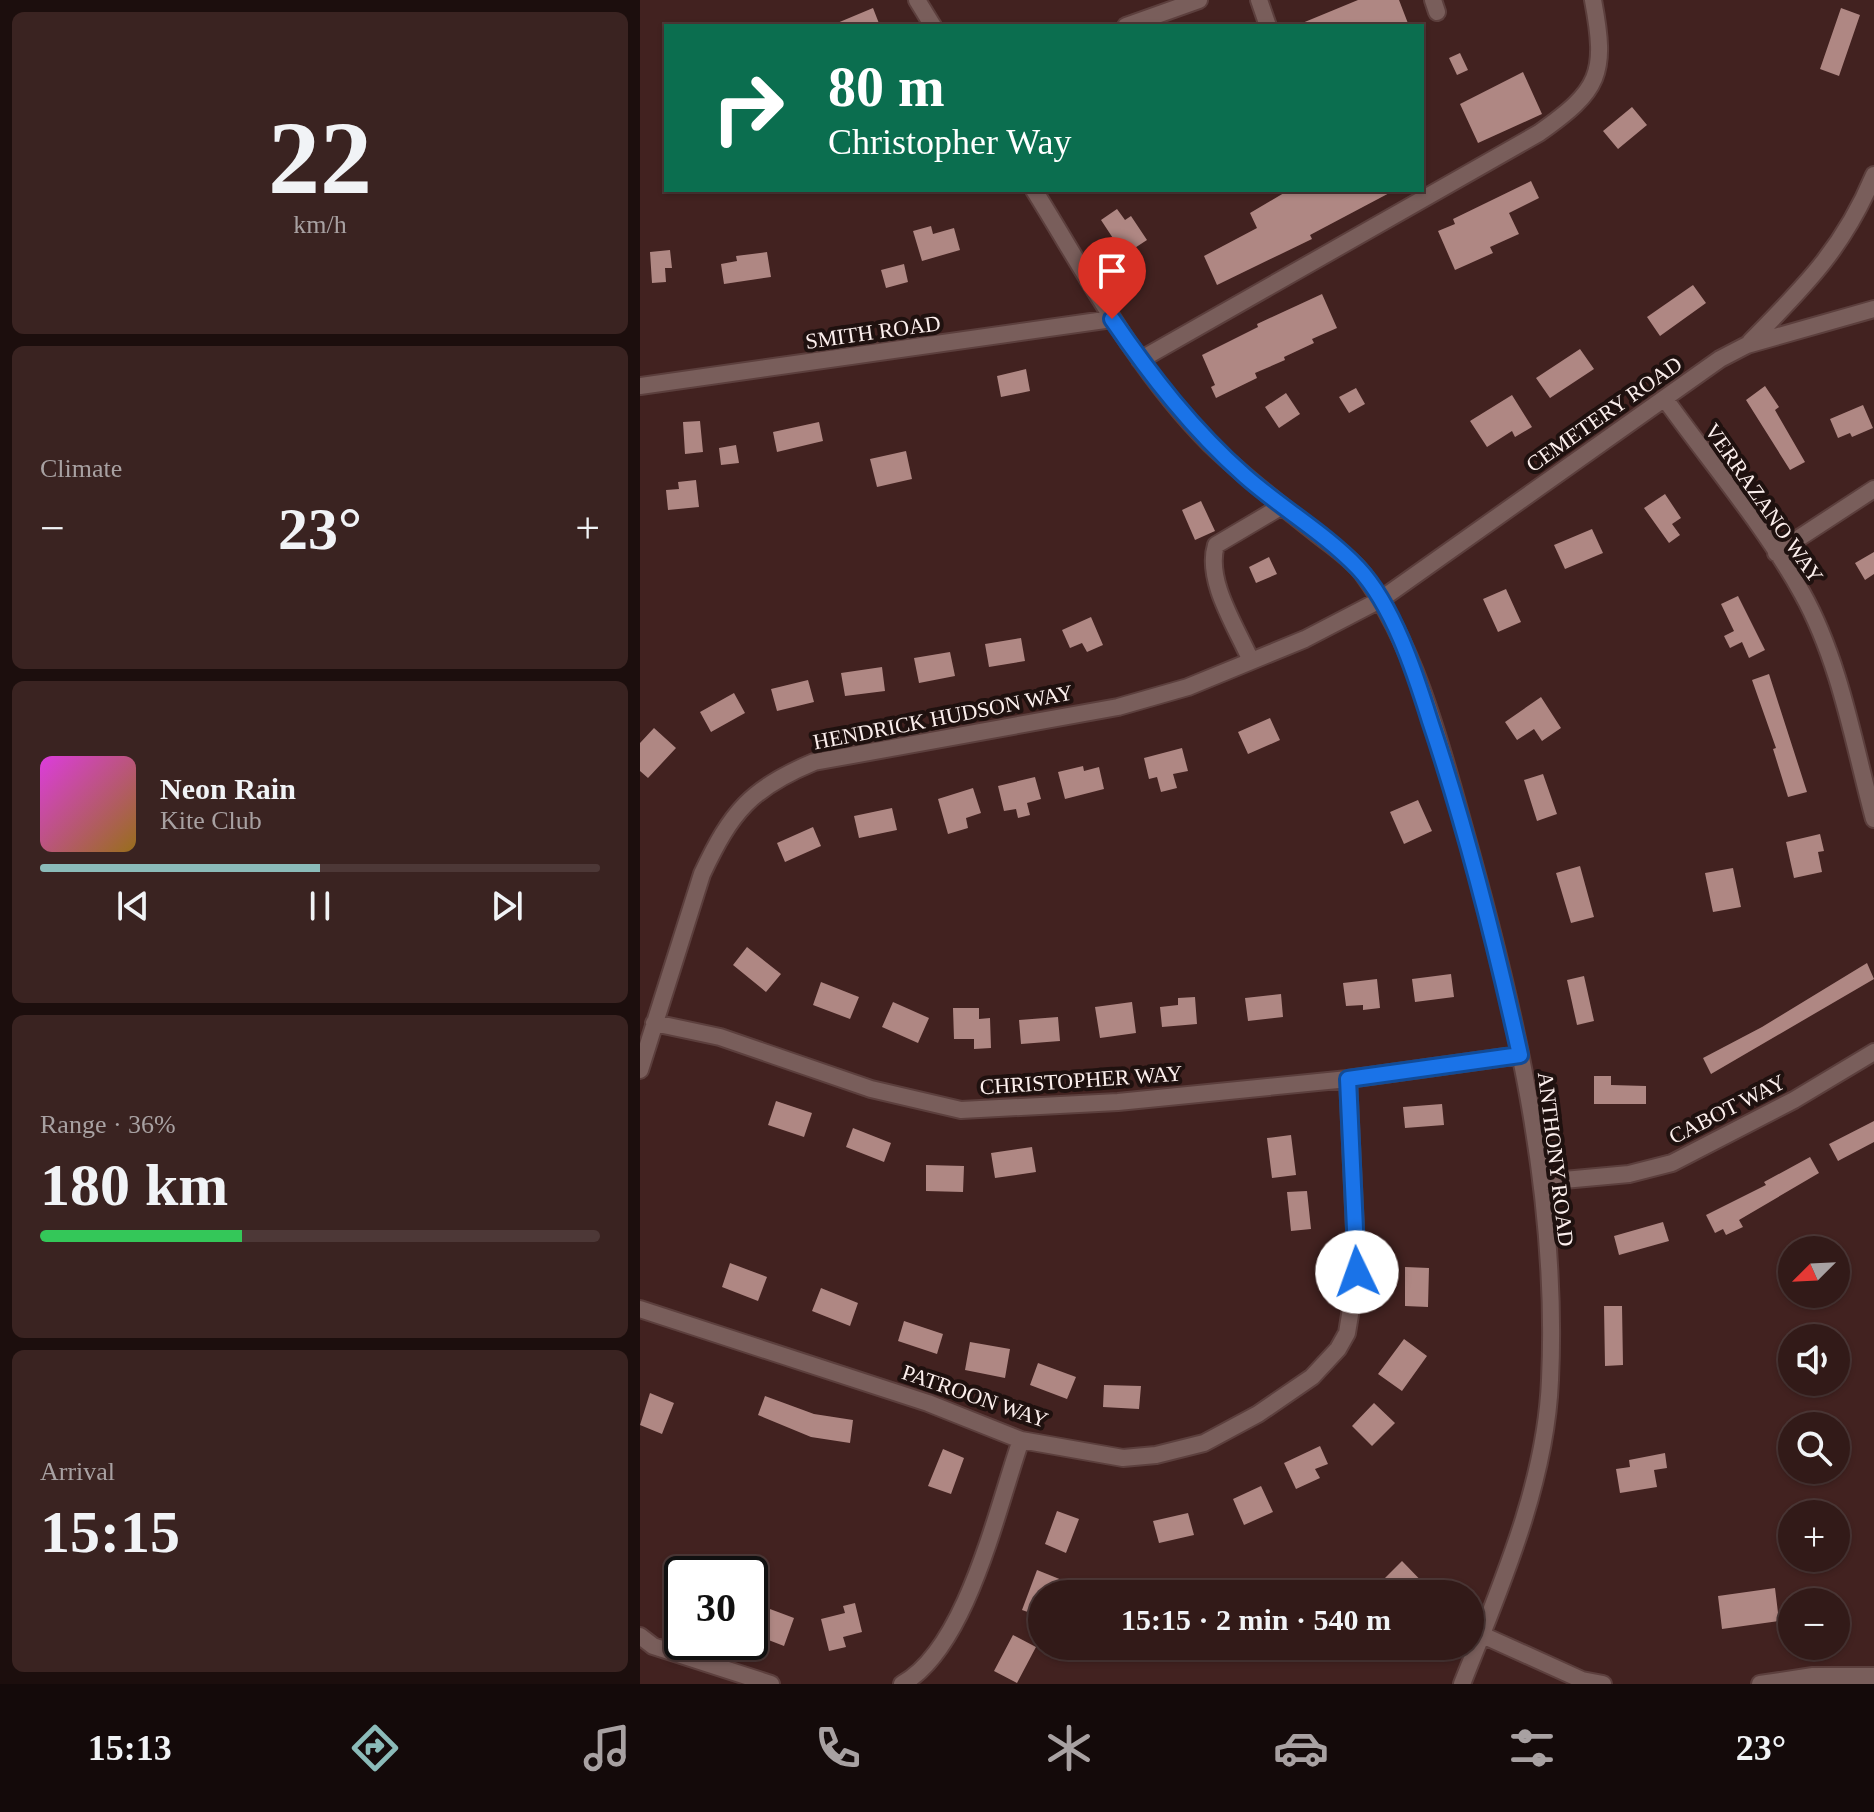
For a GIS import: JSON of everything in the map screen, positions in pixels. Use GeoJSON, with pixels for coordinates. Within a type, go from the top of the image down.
{"type":"FeatureCollection","features":[{"type":"Feature","properties":{"kind":"street"},"geometry":{"type":"LineString","coordinates":[[917,0],[932,24]]}},
{"type":"Feature","properties":{"kind":"street"},"geometry":{"type":"LineString","coordinates":[[1132,24],[1199,0]]}},
{"type":"Feature","properties":{"kind":"street"},"geometry":{"type":"LineString","coordinates":[[1259,0],[1267,24]]}},
{"type":"Feature","properties":{"kind":"street"},"geometry":{"type":"LineString","coordinates":[[1140,360],[1512,149],[1576,107],[1598,72],[1599,39],[1593,0]]}},
{"type":"Feature","properties":{"kind":"street"},"geometry":{"type":"LineString","coordinates":[[1747,345],[1806,287],[1834,253],[1874,175]]}},
{"type":"Feature","properties":{"kind":"street","name":"ANTHONY ROAD"},"geometry":{"type":"LineString","coordinates":[[1035,192],[1140,360],[1207,441],[1359,568],[1380,600],[1418,680],[1450,776],[1490,918],[1520,1055],[1542,1182],[1550,1381],[1543,1438],[1524,1515],[1484,1623]]}},
{"type":"Feature","properties":{"kind":"street","name":"CEMETERY ROAD"},"geometry":{"type":"LineString","coordinates":[[1380,600],[1665,399],[1747,345],[1874,309]]}},
{"type":"Feature","properties":{"kind":"street","name":"SMITH ROAD"},"geometry":{"type":"LineString","coordinates":[[640,386],[1112,319]]}},
{"type":"Feature","properties":{"kind":"street","name":"VERRAZANO WAY"},"geometry":{"type":"LineString","coordinates":[[1665,399],[1802,593],[1820,630],[1874,819]]}},
{"type":"Feature","properties":{"kind":"street"},"geometry":{"type":"LineString","coordinates":[[1776,553],[1874,489]]}},
{"type":"Feature","properties":{"kind":"street"},"geometry":{"type":"LineString","coordinates":[[1251,661],[1218,583],[1213,554],[1216,545],[1282,506]]}},
{"type":"Feature","properties":{"kind":"street","name":"HENDRICK HUDSON WAY"},"geometry":{"type":"LineString","coordinates":[[640,1070],[702,874],[716,845],[753,794],[779,777],[814,762],[1118,707],[1188,687],[1305,639],[1380,600]]}},
{"type":"Feature","properties":{"kind":"street","name":"CHRISTOPHER WAY"},"geometry":{"type":"LineString","coordinates":[[654,1023],[720,1037],[871,1089],[961,1110],[1118,1102],[1348,1079],[1520,1055]]}},
{"type":"Feature","properties":{"kind":"street","name":"CABOT WAY"},"geometry":{"type":"LineString","coordinates":[[1542,1182],[1629,1174],[1672,1163],[1794,1100],[1874,1052]]}},
{"type":"Feature","properties":{"kind":"street","name":"PATROON WAY"},"geometry":{"type":"LineString","coordinates":[[640,1309],[928,1403],[1021,1440],[1123,1458],[1156,1455],[1204,1443],[1258,1414],[1312,1377],[1338,1349],[1347,1333],[1357,1272],[1348,1079]]}},
{"type":"Feature","properties":{"kind":"street"},"geometry":{"type":"LineString","coordinates":[[902,1684],[930,1663],[948,1640],[967,1597],[1021,1440]]}},
{"type":"Feature","properties":{"kind":"street"},"geometry":{"type":"LineString","coordinates":[[640,1636],[653,1646],[771,1684]]}},
{"type":"Feature","properties":{"kind":"street"},"geometry":{"type":"LineString","coordinates":[[1484,1636],[1582,1680],[1603,1684]]}},
{"type":"Feature","properties":{"kind":"street","name":"ANTHONY ROAD"},"geometry":{"type":"LineString","coordinates":[[1462,1684],[1471,1660]]}},
{"type":"Feature","properties":{"kind":"street"},"geometry":{"type":"LineString","coordinates":[[1760,1684],[1813,1676],[1874,1676]]}},
{"type":"Feature","properties":{"kind":"building"},"geometry":{"type":"Polygon","coordinates":[[[1358,0],[1399,0],[1408,24],[1300,24],[1358,0]]]}},
{"type":"Feature","properties":{"kind":"building"},"geometry":{"type":"Polygon","coordinates":[[[873,8],[879,24],[835,24],[873,8]]]}},
{"type":"Feature","properties":{"kind":"building"},"geometry":{"type":"Polygon","coordinates":[[[1841,8],[1860,15],[1839,76],[1820,69],[1841,8]]]}},
{"type":"Feature","properties":{"kind":"building"},"geometry":{"type":"Polygon","coordinates":[[[1460,53],[1468,70],[1457,75],[1449,58],[1460,53]]]}},
{"type":"Feature","properties":{"kind":"building"},"geometry":{"type":"Polygon","coordinates":[[[1523,72],[1542,114],[1478,143],[1460,104],[1523,72]]]}},
{"type":"Feature","properties":{"kind":"building"},"geometry":{"type":"Polygon","coordinates":[[[1632,107],[1647,125],[1618,149],[1603,131],[1632,107]]]}},
{"type":"Feature","properties":{"kind":"building"},"geometry":{"type":"Polygon","coordinates":[[[1531,181],[1539,198],[1509,213],[1519,234],[1490,247],[1493,253],[1455,270],[1438,231],[1455,224],[1453,219],[1531,181]]]}},
{"type":"Feature","properties":{"kind":"building"},"geometry":{"type":"Polygon","coordinates":[[[1286,192],[1391,192],[1310,235],[1312,239],[1217,285],[1204,256],[1257,228],[1250,213],[1286,192]]]}},
{"type":"Feature","properties":{"kind":"building"},"geometry":{"type":"Polygon","coordinates":[[[1117,209],[1125,220],[1131,216],[1147,240],[1124,255],[1101,220],[1117,209]]]}},
{"type":"Feature","properties":{"kind":"building"},"geometry":{"type":"Polygon","coordinates":[[[931,226],[933,234],[954,228],[960,250],[922,261],[913,231],[931,226]]]}},
{"type":"Feature","properties":{"kind":"building"},"geometry":{"type":"Polygon","coordinates":[[[670,250],[672,268],[665,268],[666,282],[652,283],[650,252],[670,250]]]}},
{"type":"Feature","properties":{"kind":"building"},"geometry":{"type":"Polygon","coordinates":[[[767,252],[771,277],[724,284],[721,264],[737,261],[736,256],[767,252]]]}},
{"type":"Feature","properties":{"kind":"building"},"geometry":{"type":"Polygon","coordinates":[[[904,264],[908,282],[886,288],[881,270],[904,264]]]}},
{"type":"Feature","properties":{"kind":"building"},"geometry":{"type":"Polygon","coordinates":[[[1693,285],[1706,303],[1660,336],[1647,317],[1693,285]]]}},
{"type":"Feature","properties":{"kind":"building"},"geometry":{"type":"Polygon","coordinates":[[[1322,294],[1337,328],[1312,339],[1314,343],[1284,357],[1285,360],[1255,373],[1257,378],[1216,398],[1211,387],[1215,385],[1202,355],[1258,327],[1257,324],[1322,294]]]}},
{"type":"Feature","properties":{"kind":"building"},"geometry":{"type":"Polygon","coordinates":[[[1580,349],[1594,369],[1550,398],[1536,378],[1580,349]]]}},
{"type":"Feature","properties":{"kind":"building"},"geometry":{"type":"Polygon","coordinates":[[[1026,369],[1030,391],[1001,397],[997,376],[1026,369]]]}},
{"type":"Feature","properties":{"kind":"building"},"geometry":{"type":"Polygon","coordinates":[[[1765,386],[1779,407],[1775,410],[1805,462],[1790,470],[1746,400],[1765,386]]]}},
{"type":"Feature","properties":{"kind":"building"},"geometry":{"type":"Polygon","coordinates":[[[1356,388],[1365,404],[1349,413],[1339,397],[1356,388]]]}},
{"type":"Feature","properties":{"kind":"building"},"geometry":{"type":"Polygon","coordinates":[[[1286,393],[1300,414],[1279,428],[1265,407],[1286,393]]]}},
{"type":"Feature","properties":{"kind":"building"},"geometry":{"type":"Polygon","coordinates":[[[1512,395],[1532,427],[1515,437],[1512,431],[1487,447],[1470,421],[1512,395]]]}},
{"type":"Feature","properties":{"kind":"building"},"geometry":{"type":"Polygon","coordinates":[[[1863,405],[1873,428],[1852,437],[1850,433],[1838,438],[1830,419],[1863,405]]]}},
{"type":"Feature","properties":{"kind":"building"},"geometry":{"type":"Polygon","coordinates":[[[700,421],[703,452],[685,454],[683,422],[700,421]]]}},
{"type":"Feature","properties":{"kind":"building"},"geometry":{"type":"Polygon","coordinates":[[[819,422],[823,441],[777,452],[773,432],[819,422]]]}},
{"type":"Feature","properties":{"kind":"building"},"geometry":{"type":"Polygon","coordinates":[[[736,445],[739,463],[721,465],[719,448],[736,445]]]}},
{"type":"Feature","properties":{"kind":"building"},"geometry":{"type":"Polygon","coordinates":[[[906,451],[912,479],[877,487],[870,459],[906,451]]]}},
{"type":"Feature","properties":{"kind":"building"},"geometry":{"type":"Polygon","coordinates":[[[696,480],[699,507],[668,510],[666,490],[679,489],[678,482],[696,480]]]}},
{"type":"Feature","properties":{"kind":"building"},"geometry":{"type":"Polygon","coordinates":[[[1665,494],[1681,518],[1672,524],[1680,535],[1669,543],[1644,508],[1665,494]]]}},
{"type":"Feature","properties":{"kind":"building"},"geometry":{"type":"Polygon","coordinates":[[[1201,501],[1215,531],[1195,540],[1182,510],[1201,501]]]}},
{"type":"Feature","properties":{"kind":"building"},"geometry":{"type":"Polygon","coordinates":[[[1592,529],[1603,553],[1565,569],[1554,545],[1592,529]]]}},
{"type":"Feature","properties":{"kind":"building"},"geometry":{"type":"Polygon","coordinates":[[[1874,552],[1874,574],[1865,580],[1855,563],[1874,552]]]}},
{"type":"Feature","properties":{"kind":"building"},"geometry":{"type":"Polygon","coordinates":[[[1269,557],[1277,574],[1256,583],[1249,567],[1269,557]]]}},
{"type":"Feature","properties":{"kind":"building"},"geometry":{"type":"Polygon","coordinates":[[[1506,589],[1521,622],[1498,632],[1483,599],[1506,589]]]}},
{"type":"Feature","properties":{"kind":"building"},"geometry":{"type":"Polygon","coordinates":[[[1738,596],[1765,650],[1749,658],[1742,642],[1730,648],[1724,636],[1734,631],[1721,604],[1738,596]]]}},
{"type":"Feature","properties":{"kind":"building"},"geometry":{"type":"Polygon","coordinates":[[[1091,617],[1103,645],[1087,652],[1082,643],[1070,648],[1062,630],[1091,617]]]}},
{"type":"Feature","properties":{"kind":"building"},"geometry":{"type":"Polygon","coordinates":[[[1021,638],[1025,661],[989,667],[985,644],[1021,638]]]}},
{"type":"Feature","properties":{"kind":"building"},"geometry":{"type":"Polygon","coordinates":[[[950,652],[955,676],[919,683],[914,658],[950,652]]]}},
{"type":"Feature","properties":{"kind":"building"},"geometry":{"type":"Polygon","coordinates":[[[882,667],[885,691],[845,696],[841,673],[882,667]]]}},
{"type":"Feature","properties":{"kind":"building"},"geometry":{"type":"Polygon","coordinates":[[[1769,674],[1807,792],[1788,797],[1773,749],[1776,748],[1752,680],[1769,674]]]}},
{"type":"Feature","properties":{"kind":"building"},"geometry":{"type":"Polygon","coordinates":[[[808,680],[814,702],[777,711],[771,689],[808,680]]]}},
{"type":"Feature","properties":{"kind":"building"},"geometry":{"type":"Polygon","coordinates":[[[734,693],[745,713],[711,732],[700,712],[734,693]]]}},
{"type":"Feature","properties":{"kind":"building"},"geometry":{"type":"Polygon","coordinates":[[[1541,697],[1561,728],[1542,741],[1534,729],[1517,740],[1505,722],[1541,697]]]}},
{"type":"Feature","properties":{"kind":"building"},"geometry":{"type":"Polygon","coordinates":[[[1270,718],[1280,740],[1248,754],[1238,732],[1270,718]]]}},
{"type":"Feature","properties":{"kind":"building"},"geometry":{"type":"Polygon","coordinates":[[[654,728],[676,748],[648,778],[640,771],[640,743],[654,728]]]}},
{"type":"Feature","properties":{"kind":"building"},"geometry":{"type":"Polygon","coordinates":[[[1182,748],[1188,771],[1173,774],[1177,788],[1161,792],[1157,777],[1149,779],[1144,758],[1182,748]]]}},
{"type":"Feature","properties":{"kind":"building"},"geometry":{"type":"Polygon","coordinates":[[[1083,766],[1084,771],[1099,767],[1104,789],[1065,799],[1058,772],[1083,766]]]}},
{"type":"Feature","properties":{"kind":"building"},"geometry":{"type":"Polygon","coordinates":[[[1543,774],[1557,814],[1537,821],[1524,780],[1543,774]]]}},
{"type":"Feature","properties":{"kind":"building"},"geometry":{"type":"Polygon","coordinates":[[[1035,777],[1041,799],[1027,803],[1030,815],[1018,818],[1016,809],[1004,811],[998,786],[1035,777]]]}},
{"type":"Feature","properties":{"kind":"building"},"geometry":{"type":"Polygon","coordinates":[[[973,788],[981,813],[966,818],[968,828],[948,834],[938,799],[973,788]]]}},
{"type":"Feature","properties":{"kind":"building"},"geometry":{"type":"Polygon","coordinates":[[[1418,800],[1432,831],[1404,844],[1390,812],[1418,800]]]}},
{"type":"Feature","properties":{"kind":"building"},"geometry":{"type":"Polygon","coordinates":[[[892,808],[897,830],[859,838],[854,816],[892,808]]]}},
{"type":"Feature","properties":{"kind":"building"},"geometry":{"type":"Polygon","coordinates":[[[813,827],[821,846],[785,862],[777,843],[813,827]]]}},
{"type":"Feature","properties":{"kind":"building"},"geometry":{"type":"Polygon","coordinates":[[[1820,834],[1824,851],[1818,852],[1822,872],[1794,878],[1786,842],[1820,834]]]}},
{"type":"Feature","properties":{"kind":"building"},"geometry":{"type":"Polygon","coordinates":[[[1580,866],[1594,917],[1571,923],[1556,873],[1580,866]]]}},
{"type":"Feature","properties":{"kind":"building"},"geometry":{"type":"Polygon","coordinates":[[[1733,868],[1741,907],[1713,912],[1705,873],[1733,868]]]}},
{"type":"Feature","properties":{"kind":"building"},"geometry":{"type":"Polygon","coordinates":[[[747,947],[781,974],[766,992],[733,965],[747,947]]]}},
{"type":"Feature","properties":{"kind":"building"},"geometry":{"type":"Polygon","coordinates":[[[1867,963],[1874,979],[1711,1074],[1703,1058],[1762,1027],[1867,963]]]}},
{"type":"Feature","properties":{"kind":"building"},"geometry":{"type":"Polygon","coordinates":[[[1451,974],[1454,997],[1415,1002],[1412,979],[1451,974]]]}},
{"type":"Feature","properties":{"kind":"building"},"geometry":{"type":"Polygon","coordinates":[[[1584,976],[1594,1021],[1577,1025],[1567,980],[1584,976]]]}},
{"type":"Feature","properties":{"kind":"building"},"geometry":{"type":"Polygon","coordinates":[[[1377,979],[1380,1008],[1363,1010],[1363,1005],[1346,1006],[1343,983],[1377,979]]]}},
{"type":"Feature","properties":{"kind":"building"},"geometry":{"type":"Polygon","coordinates":[[[821,982],[859,997],[850,1019],[813,1005],[821,982]]]}},
{"type":"Feature","properties":{"kind":"building"},"geometry":{"type":"Polygon","coordinates":[[[1281,994],[1283,1017],[1248,1021],[1245,998],[1281,994]]]}},
{"type":"Feature","properties":{"kind":"building"},"geometry":{"type":"Polygon","coordinates":[[[1195,997],[1197,1024],[1162,1027],[1160,1007],[1178,1005],[1178,998],[1195,997]]]}},
{"type":"Feature","properties":{"kind":"building"},"geometry":{"type":"Polygon","coordinates":[[[893,1002],[929,1018],[918,1043],[882,1027],[893,1002]]]}},
{"type":"Feature","properties":{"kind":"building"},"geometry":{"type":"Polygon","coordinates":[[[1132,1002],[1136,1033],[1100,1038],[1095,1007],[1132,1002]]]}},
{"type":"Feature","properties":{"kind":"building"},"geometry":{"type":"Polygon","coordinates":[[[953,1008],[979,1008],[979,1019],[990,1018],[991,1048],[974,1049],[974,1039],[954,1039],[953,1008]]]}},
{"type":"Feature","properties":{"kind":"building"},"geometry":{"type":"Polygon","coordinates":[[[1058,1017],[1060,1041],[1021,1044],[1019,1020],[1058,1017]]]}},
{"type":"Feature","properties":{"kind":"building"},"geometry":{"type":"Polygon","coordinates":[[[1594,1076],[1611,1076],[1611,1085],[1646,1086],[1646,1104],[1594,1104],[1594,1076]]]}},
{"type":"Feature","properties":{"kind":"building"},"geometry":{"type":"Polygon","coordinates":[[[776,1101],[812,1113],[804,1137],[768,1125],[776,1101]]]}},
{"type":"Feature","properties":{"kind":"building"},"geometry":{"type":"Polygon","coordinates":[[[1442,1104],[1444,1125],[1405,1128],[1403,1107],[1442,1104]]]}},
{"type":"Feature","properties":{"kind":"building"},"geometry":{"type":"Polygon","coordinates":[[[1874,1121],[1874,1142],[1838,1161],[1829,1144],[1874,1121]]]}},
{"type":"Feature","properties":{"kind":"building"},"geometry":{"type":"Polygon","coordinates":[[[853,1128],[891,1143],[884,1162],[846,1147],[853,1128]]]}},
{"type":"Feature","properties":{"kind":"building"},"geometry":{"type":"Polygon","coordinates":[[[1291,1135],[1296,1175],[1272,1178],[1267,1138],[1291,1135]]]}},
{"type":"Feature","properties":{"kind":"building"},"geometry":{"type":"Polygon","coordinates":[[[1032,1147],[1036,1172],[995,1178],[991,1153],[1032,1147]]]}},
{"type":"Feature","properties":{"kind":"building"},"geometry":{"type":"Polygon","coordinates":[[[1810,1157],[1819,1173],[1739,1220],[1743,1227],[1726,1235],[1723,1229],[1715,1233],[1706,1215],[1766,1185],[1764,1182],[1810,1157]]]}},
{"type":"Feature","properties":{"kind":"building"},"geometry":{"type":"Polygon","coordinates":[[[926,1165],[964,1166],[963,1192],[926,1191],[926,1165]]]}},
{"type":"Feature","properties":{"kind":"building"},"geometry":{"type":"Polygon","coordinates":[[[1307,1191],[1311,1229],[1291,1231],[1287,1192],[1307,1191]]]}},
{"type":"Feature","properties":{"kind":"building"},"geometry":{"type":"Polygon","coordinates":[[[1663,1222],[1669,1241],[1619,1255],[1614,1236],[1663,1222]]]}},
{"type":"Feature","properties":{"kind":"building"},"geometry":{"type":"Polygon","coordinates":[[[730,1263],[767,1277],[758,1301],[722,1287],[730,1263]]]}},
{"type":"Feature","properties":{"kind":"building"},"geometry":{"type":"Polygon","coordinates":[[[1405,1267],[1429,1268],[1428,1307],[1405,1306],[1405,1267]]]}},
{"type":"Feature","properties":{"kind":"building"},"geometry":{"type":"Polygon","coordinates":[[[821,1288],[858,1303],[850,1326],[812,1311],[821,1288]]]}},
{"type":"Feature","properties":{"kind":"building"},"geometry":{"type":"Polygon","coordinates":[[[1604,1306],[1622,1306],[1623,1365],[1605,1366],[1604,1306]]]}},
{"type":"Feature","properties":{"kind":"building"},"geometry":{"type":"Polygon","coordinates":[[[904,1321],[943,1334],[937,1354],[898,1341],[904,1321]]]}},
{"type":"Feature","properties":{"kind":"building"},"geometry":{"type":"Polygon","coordinates":[[[1404,1339],[1427,1356],[1402,1391],[1378,1374],[1404,1339]]]}},
{"type":"Feature","properties":{"kind":"building"},"geometry":{"type":"Polygon","coordinates":[[[970,1342],[1010,1349],[1005,1378],[965,1370],[970,1342]]]}},
{"type":"Feature","properties":{"kind":"building"},"geometry":{"type":"Polygon","coordinates":[[[1038,1363],[1076,1377],[1067,1399],[1030,1385],[1038,1363]]]}},
{"type":"Feature","properties":{"kind":"building"},"geometry":{"type":"Polygon","coordinates":[[[1104,1385],[1141,1386],[1139,1409],[1103,1407],[1104,1385]]]}},
{"type":"Feature","properties":{"kind":"building"},"geometry":{"type":"Polygon","coordinates":[[[650,1393],[674,1403],[662,1434],[640,1425],[650,1393]]]}},
{"type":"Feature","properties":{"kind":"building"},"geometry":{"type":"Polygon","coordinates":[[[765,1396],[814,1414],[853,1420],[850,1443],[811,1437],[758,1415],[765,1396]]]}},
{"type":"Feature","properties":{"kind":"building"},"geometry":{"type":"Polygon","coordinates":[[[1374,1403],[1395,1423],[1372,1446],[1352,1426],[1374,1403]]]}},
{"type":"Feature","properties":{"kind":"building"},"geometry":{"type":"Polygon","coordinates":[[[1320,1446],[1328,1464],[1315,1469],[1320,1478],[1296,1489],[1284,1463],[1320,1446]]]}},
{"type":"Feature","properties":{"kind":"building"},"geometry":{"type":"Polygon","coordinates":[[[943,1449],[964,1458],[951,1494],[928,1486],[943,1449]]]}},
{"type":"Feature","properties":{"kind":"building"},"geometry":{"type":"Polygon","coordinates":[[[1665,1453],[1667,1468],[1654,1470],[1657,1487],[1620,1493],[1616,1469],[1630,1467],[1629,1460],[1665,1453]]]}},
{"type":"Feature","properties":{"kind":"building"},"geometry":{"type":"Polygon","coordinates":[[[1261,1486],[1273,1512],[1244,1525],[1233,1499],[1261,1486]]]}},
{"type":"Feature","properties":{"kind":"building"},"geometry":{"type":"Polygon","coordinates":[[[1057,1511],[1079,1519],[1066,1553],[1045,1544],[1057,1511]]]}},
{"type":"Feature","properties":{"kind":"building"},"geometry":{"type":"Polygon","coordinates":[[[1188,1513],[1194,1535],[1159,1543],[1153,1521],[1188,1513]]]}},
{"type":"Feature","properties":{"kind":"building"},"geometry":{"type":"Polygon","coordinates":[[[1402,1561],[1420,1580],[1387,1580],[1385,1578],[1402,1561]]]}},
{"type":"Feature","properties":{"kind":"building"},"geometry":{"type":"Polygon","coordinates":[[[1037,1570],[1062,1580],[1033,1580],[1037,1570]]]}},
{"type":"Feature","properties":{"kind":"building"},"geometry":{"type":"Polygon","coordinates":[[[1775,1588],[1778,1621],[1722,1629],[1718,1596],[1775,1588]]]}},
{"type":"Feature","properties":{"kind":"building"},"geometry":{"type":"Polygon","coordinates":[[[1028,1594],[1028,1612],[1022,1610],[1028,1594]]]}},
{"type":"Feature","properties":{"kind":"building"},"geometry":{"type":"Polygon","coordinates":[[[855,1603],[862,1632],[843,1637],[846,1647],[829,1651],[821,1619],[845,1613],[843,1606],[855,1603]]]}},
{"type":"Feature","properties":{"kind":"building"},"geometry":{"type":"Polygon","coordinates":[[[768,1608],[794,1618],[784,1646],[768,1640],[768,1608]]]}},
{"type":"Feature","properties":{"kind":"building"},"geometry":{"type":"Polygon","coordinates":[[[1013,1635],[1028,1643],[1029,1660],[1017,1683],[994,1671],[1013,1635]]]}},
{"type":"Feature","properties":{"kind":"route"},"geometry":{"type":"LineString","coordinates":[[1112,319],[1140,360],[1207,441],[1246,477],[1359,568],[1380,600],[1418,680],[1450,776],[1490,918],[1520,1055],[1348,1079],[1357,1272]]}}]}
